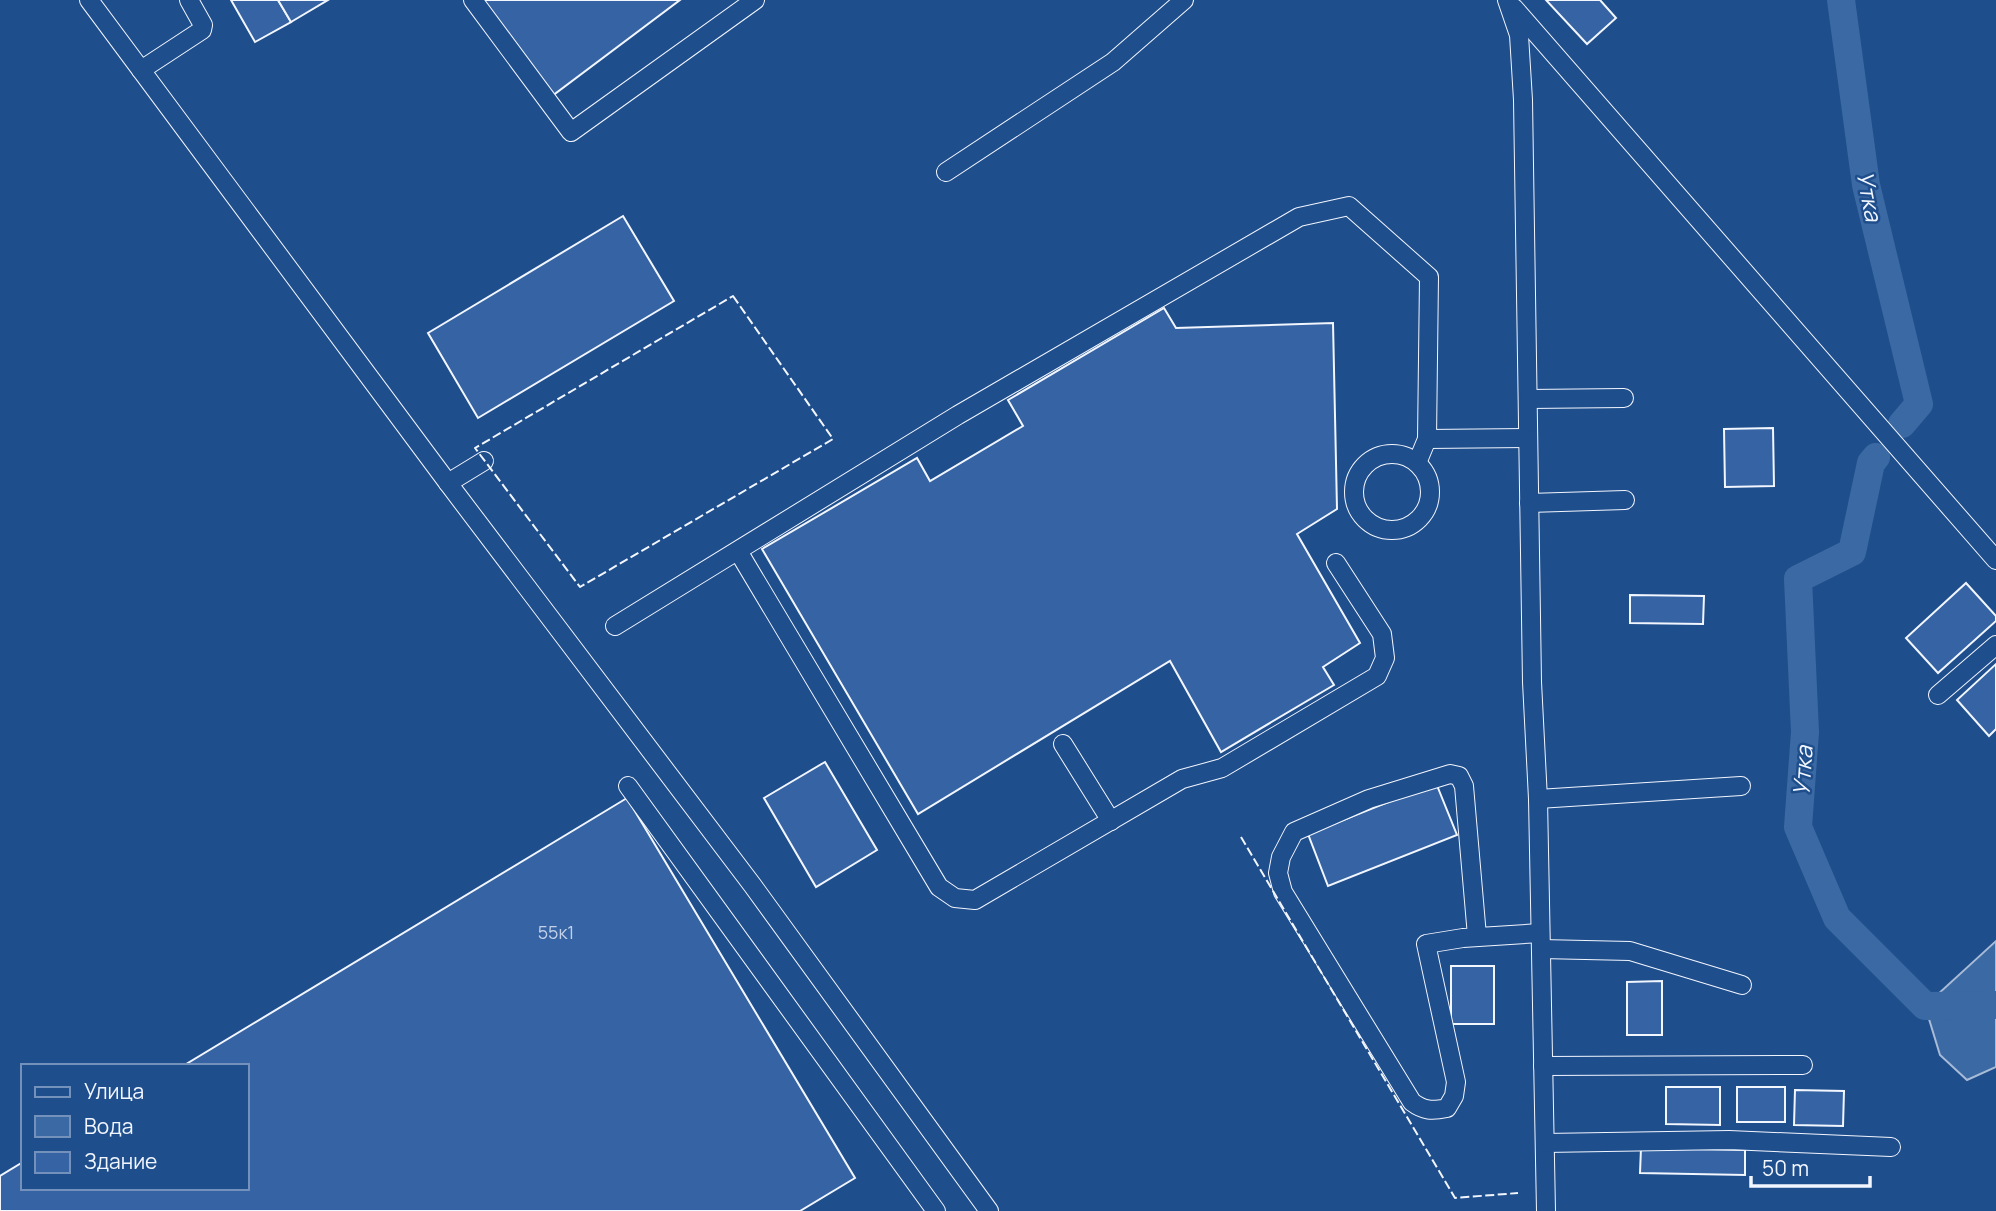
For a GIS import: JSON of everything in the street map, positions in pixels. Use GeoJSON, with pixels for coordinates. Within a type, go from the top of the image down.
{"type":"FeatureCollection","features":[{"type":"Feature","properties":{"kind":"street"},"geometry":{"type":"LineString","coordinates":[[89,0],[448,483],[753,886],[989,1211]]}},
{"type":"Feature","properties":{"kind":"street"},"geometry":{"type":"LineString","coordinates":[[141,70],[202,30],[189,0]]}},
{"type":"Feature","properties":{"kind":"street"},"geometry":{"type":"LineString","coordinates":[[473,0],[571,132],[755,0]]}},
{"type":"Feature","properties":{"kind":"street"},"geometry":{"type":"LineString","coordinates":[[946,172],[1113,62],[1184,0]]}},
{"type":"Feature","properties":{"kind":"street"},"geometry":{"type":"LineString","coordinates":[[1546,1211],[1538,799],[1532,682],[1521,60],[1519,35],[1507,0],[1996,560]]}},
{"type":"Feature","properties":{"kind":"street"},"geometry":{"type":"LineString","coordinates":[[615,626],[958,415],[1299,217],[1349,206],[1429,277],[1427,439],[1417,463]]}},
{"type":"Feature","properties":{"kind":"street"},"geometry":{"type":"LineString","coordinates":[[1529,399],[1624,398]]}},
{"type":"Feature","properties":{"kind":"street"},"geometry":{"type":"LineString","coordinates":[[1427,439],[1528,438]]}},
{"type":"Feature","properties":{"kind":"street"},"geometry":{"type":"LineString","coordinates":[[1381,455],[1406,456],[1417,463],[1430,484],[1430,497],[1419,520],[1396,530],[1383,529],[1372,524],[1363,516],[1354,493],[1362,470],[1370,461],[1381,455]]}},
{"type":"Feature","properties":{"kind":"street"},"geometry":{"type":"LineString","coordinates":[[448,483],[484,461]]}},
{"type":"Feature","properties":{"kind":"street"},"geometry":{"type":"LineString","coordinates":[[1529,503],[1625,500]]}},
{"type":"Feature","properties":{"kind":"street"},"geometry":{"type":"LineString","coordinates":[[738,551],[939,887],[955,898],[975,900],[1182,779],[1222,768],[1377,676],[1385,658],[1382,634],[1336,563]]}},
{"type":"Feature","properties":{"kind":"street"},"geometry":{"type":"LineString","coordinates":[[1938,695],[1996,645]]}},
{"type":"Feature","properties":{"kind":"street"},"geometry":{"type":"LineString","coordinates":[[1063,744],[1111,821]]}},
{"type":"Feature","properties":{"kind":"street"},"geometry":{"type":"LineString","coordinates":[[1477,936],[1464,786],[1459,776],[1450,774],[1369,799],[1294,832],[1281,857],[1278,873],[1283,892],[1412,1102],[1420,1108],[1434,1111],[1447,1108],[1454,1096],[1456,1082],[1426,944],[1477,936],[1630,951],[1742,985]]}},
{"type":"Feature","properties":{"kind":"street"},"geometry":{"type":"LineString","coordinates":[[628,786],[936,1211]]}},
{"type":"Feature","properties":{"kind":"street"},"geometry":{"type":"LineString","coordinates":[[1538,799],[1741,786]]}},
{"type":"Feature","properties":{"kind":"street"},"geometry":{"type":"LineString","coordinates":[[1543,1066],[1803,1065]]}},
{"type":"Feature","properties":{"kind":"street"},"geometry":{"type":"LineString","coordinates":[[1545,1143],[1729,1140],[1891,1147]]}},
{"type":"Feature","properties":{"kind":"water"},"geometry":{"type":"Polygon","coordinates":[[[1996,941],[1996,1067],[1967,1080],[1940,1055],[1925,1006],[1996,941]]]}},
{"type":"Feature","properties":{"kind":"building"},"geometry":{"type":"Polygon","coordinates":[[[231,0],[278,0],[291,22],[255,42],[231,0]]]}},
{"type":"Feature","properties":{"kind":"building"},"geometry":{"type":"Polygon","coordinates":[[[278,0],[328,0],[291,22],[278,0]]]}},
{"type":"Feature","properties":{"kind":"building"},"geometry":{"type":"Polygon","coordinates":[[[480,0],[680,0],[552,96],[480,0]]]}},
{"type":"Feature","properties":{"kind":"building"},"geometry":{"type":"Polygon","coordinates":[[[1546,0],[1600,0],[1616,18],[1587,44],[1546,0]]]}},
{"type":"Feature","properties":{"kind":"building"},"geometry":{"type":"Polygon","coordinates":[[[623,216],[674,301],[478,418],[428,333],[623,216]]]}},
{"type":"Feature","properties":{"kind":"building"},"geometry":{"type":"Polygon","coordinates":[[[1164,308],[1176,328],[1333,323],[1337,509],[1297,534],[1360,643],[1323,667],[1334,685],[1221,752],[1170,661],[918,814],[762,549],[917,458],[930,481],[1023,426],[1008,400],[1164,308]]]}},
{"type":"Feature","properties":{"kind":"building"},"geometry":{"type":"Polygon","coordinates":[[[1773,428],[1774,486],[1725,487],[1724,429],[1773,428]]]}},
{"type":"Feature","properties":{"kind":"building"},"geometry":{"type":"Polygon","coordinates":[[[1966,583],[1996,616],[1996,621],[1938,673],[1906,638],[1966,583]]]}},
{"type":"Feature","properties":{"kind":"building"},"geometry":{"type":"Polygon","coordinates":[[[1630,595],[1704,596],[1703,624],[1630,623],[1630,595]]]}},
{"type":"Feature","properties":{"kind":"building"},"geometry":{"type":"Polygon","coordinates":[[[1996,664],[1996,729],[1989,736],[1957,700],[1996,664]]]}},
{"type":"Feature","properties":{"kind":"building"},"geometry":{"type":"Polygon","coordinates":[[[825,762],[877,850],[816,887],[764,798],[825,762]]]}},
{"type":"Feature","properties":{"kind":"building"},"geometry":{"type":"Polygon","coordinates":[[[1436,783],[1457,835],[1328,886],[1308,834],[1436,783]]]}},
{"type":"Feature","properties":{"kind":"building"},"geometry":{"type":"Polygon","coordinates":[[[627,798],[855,1178],[800,1211],[0,1211],[0,1176],[21,1163],[21,1190],[248,1190],[248,1064],[186,1064],[627,798]]]}},
{"type":"Feature","properties":{"kind":"building"},"geometry":{"type":"Polygon","coordinates":[[[1451,966],[1494,966],[1494,1024],[1451,1024],[1451,966]]]}},
{"type":"Feature","properties":{"kind":"building"},"geometry":{"type":"Polygon","coordinates":[[[1662,981],[1662,1035],[1627,1035],[1627,982],[1662,981]]]}},
{"type":"Feature","properties":{"kind":"building"},"geometry":{"type":"Polygon","coordinates":[[[1666,1087],[1720,1087],[1720,1125],[1666,1124],[1666,1087]]]}},
{"type":"Feature","properties":{"kind":"building"},"geometry":{"type":"Polygon","coordinates":[[[1737,1087],[1785,1087],[1785,1122],[1737,1122],[1737,1087]]]}},
{"type":"Feature","properties":{"kind":"building"},"geometry":{"type":"Polygon","coordinates":[[[1795,1090],[1844,1091],[1843,1126],[1794,1125],[1795,1090]]]}},
{"type":"Feature","properties":{"kind":"building"},"geometry":{"type":"Polygon","coordinates":[[[1641,1148],[1745,1150],[1745,1175],[1640,1173],[1641,1148]]]}},
{"type":"Feature","properties":{"kind":"waterway","name":"Утка"},"geometry":{"type":"LineString","coordinates":[[1841,0],[1866,185],[1919,404],[1902,424]]}},
{"type":"Feature","properties":{"kind":"waterway","name":"Утка"},"geometry":{"type":"LineString","coordinates":[[1876,457],[1871,463],[1852,552],[1798,579],[1805,732],[1798,827],[1837,918],[1925,1006],[1996,1005]]}},
{"type":"Feature","properties":{"kind":"fence"},"geometry":{"type":"LineString","coordinates":[[733,296],[833,439],[580,587],[475,448],[733,296]]}},
{"type":"Feature","properties":{"kind":"fence"},"geometry":{"type":"LineString","coordinates":[[1241,837],[1455,1198],[1518,1193]]}}]}
